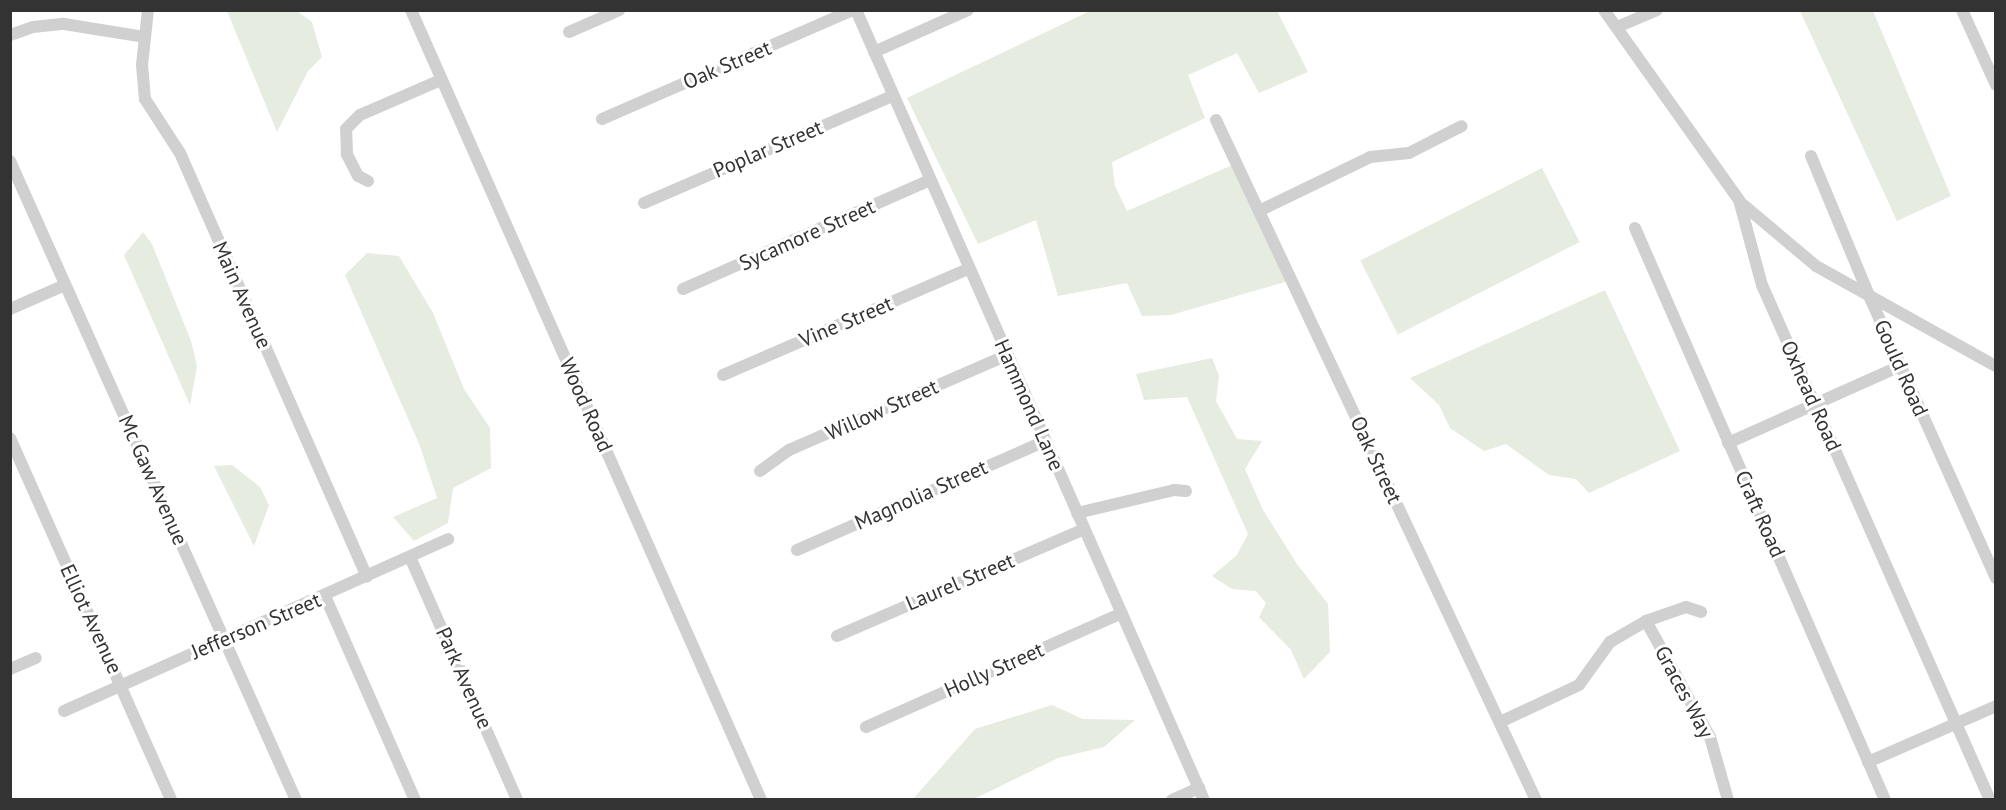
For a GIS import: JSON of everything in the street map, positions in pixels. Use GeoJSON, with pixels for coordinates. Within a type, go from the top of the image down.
{"type":"FeatureCollection","features":[{"type":"Feature","properties":{"kind":"street","name":"Main Avenue"},"geometry":{"type":"LineString","coordinates":[[148,10],[144,38],[145,99],[180,153],[367,577]]}},
{"type":"Feature","properties":{"kind":"street","name":"Wood Road"},"geometry":{"type":"LineString","coordinates":[[411,10],[761,800]]}},
{"type":"Feature","properties":{"kind":"street"},"geometry":{"type":"LineString","coordinates":[[569,32],[619,10]]}},
{"type":"Feature","properties":{"kind":"street","name":"Hammond Lane"},"geometry":{"type":"LineString","coordinates":[[855,10],[1202,794]]}},
{"type":"Feature","properties":{"kind":"street","name":"Oak Street"},"geometry":{"type":"LineString","coordinates":[[602,119],[855,10]]}},
{"type":"Feature","properties":{"kind":"street"},"geometry":{"type":"LineString","coordinates":[[874,52],[968,10]]}},
{"type":"Feature","properties":{"kind":"street","name":"Oxhead Road"},"geometry":{"type":"LineString","coordinates":[[1605,10],[1739,200],[1762,285],[1990,800]]}},
{"type":"Feature","properties":{"kind":"street"},"geometry":{"type":"LineString","coordinates":[[1617,27],[1657,10]]}},
{"type":"Feature","properties":{"kind":"street"},"geometry":{"type":"LineString","coordinates":[[1962,10],[1995,85]]}},
{"type":"Feature","properties":{"kind":"street"},"geometry":{"type":"LineString","coordinates":[[10,35],[33,27],[64,24],[144,38]]}},
{"type":"Feature","properties":{"kind":"street"},"geometry":{"type":"LineString","coordinates":[[369,182],[358,176],[346,154],[346,129],[360,115],[441,80]]}},
{"type":"Feature","properties":{"kind":"street","name":"Poplar Street"},"geometry":{"type":"LineString","coordinates":[[644,203],[893,96]]}},
{"type":"Feature","properties":{"kind":"street","name":"Oak Street"},"geometry":{"type":"LineString","coordinates":[[1216,120],[1536,800]]}},
{"type":"Feature","properties":{"kind":"street"},"geometry":{"type":"LineString","coordinates":[[1259,211],[1370,158],[1409,153],[1462,126]]}},
{"type":"Feature","properties":{"kind":"street","name":"Gould Road"},"geometry":{"type":"LineString","coordinates":[[1811,156],[1871,300],[1995,578]]}},
{"type":"Feature","properties":{"kind":"street","name":"Mc Gaw Avenue"},"geometry":{"type":"LineString","coordinates":[[10,161],[296,800]]}},
{"type":"Feature","properties":{"kind":"street","name":"Sycamore Street"},"geometry":{"type":"LineString","coordinates":[[683,288],[930,180]]}},
{"type":"Feature","properties":{"kind":"street"},"geometry":{"type":"LineString","coordinates":[[1739,200],[1816,266],[1871,300],[1995,366]]}},
{"type":"Feature","properties":{"kind":"street","name":"Craft Road"},"geometry":{"type":"LineString","coordinates":[[1635,228],[1885,800]]}},
{"type":"Feature","properties":{"kind":"street","name":"Vine Street"},"geometry":{"type":"LineString","coordinates":[[723,375],[968,269]]}},
{"type":"Feature","properties":{"kind":"street"},"geometry":{"type":"LineString","coordinates":[[10,309],[65,285]]}},
{"type":"Feature","properties":{"kind":"street","name":"Willow Street"},"geometry":{"type":"LineString","coordinates":[[760,471],[789,450],[1007,355]]}},
{"type":"Feature","properties":{"kind":"street"},"geometry":{"type":"LineString","coordinates":[[1728,442],[1900,366]]}},
{"type":"Feature","properties":{"kind":"street","name":"Elliot Avenue"},"geometry":{"type":"LineString","coordinates":[[10,438],[171,800]]}},
{"type":"Feature","properties":{"kind":"street","name":"Magnolia Street"},"geometry":{"type":"LineString","coordinates":[[797,550],[1045,441]]}},
{"type":"Feature","properties":{"kind":"street"},"geometry":{"type":"LineString","coordinates":[[1077,513],[1174,490],[1186,491]]}},
{"type":"Feature","properties":{"kind":"street","name":"Laurel Street"},"geometry":{"type":"LineString","coordinates":[[837,636],[1084,529]]}},
{"type":"Feature","properties":{"kind":"street","name":"Jefferson Street"},"geometry":{"type":"LineString","coordinates":[[64,711],[225,638],[325,597],[448,539]]}},
{"type":"Feature","properties":{"kind":"street","name":"Park Avenue"},"geometry":{"type":"LineString","coordinates":[[410,557],[517,800]]}},
{"type":"Feature","properties":{"kind":"street"},"geometry":{"type":"LineString","coordinates":[[325,597],[415,800]]}},
{"type":"Feature","properties":{"kind":"street"},"geometry":{"type":"LineString","coordinates":[[1500,722],[1579,685],[1610,642],[1646,621],[1686,607],[1701,612]]}},
{"type":"Feature","properties":{"kind":"street","name":"Holly Street"},"geometry":{"type":"LineString","coordinates":[[866,727],[1122,613]]}},
{"type":"Feature","properties":{"kind":"street","name":"Graces Way"},"geometry":{"type":"LineString","coordinates":[[1646,621],[1710,737],[1728,800]]}},
{"type":"Feature","properties":{"kind":"street"},"geometry":{"type":"LineString","coordinates":[[10,669],[36,658]]}},
{"type":"Feature","properties":{"kind":"street"},"geometry":{"type":"LineString","coordinates":[[1868,762],[1995,706]]}},
{"type":"Feature","properties":{"kind":"street"},"geometry":{"type":"LineString","coordinates":[[1172,800],[1202,794]]}},
{"type":"Feature","properties":{"kind":"shaded area"},"geometry":{"type":"Polygon","coordinates":[[[227,11],[297,11],[312,22],[322,57],[308,71],[277,132],[227,11]]]}},
{"type":"Feature","properties":{"kind":"shaded area"},"geometry":{"type":"Polygon","coordinates":[[[1090,11],[1277,11],[1308,72],[1259,93],[1237,53],[1188,75],[1205,118],[1112,162],[1115,186],[1127,211],[1237,163],[1292,280],[1171,315],[1142,316],[1127,283],[1058,296],[1036,220],[978,244],[907,98],[1090,11]]]}},
{"type":"Feature","properties":{"kind":"shaded area"},"geometry":{"type":"Polygon","coordinates":[[[1800,11],[1873,11],[1951,196],[1897,221],[1800,11]]]}},
{"type":"Feature","properties":{"kind":"shaded area"},"geometry":{"type":"Polygon","coordinates":[[[1542,168],[1580,242],[1398,335],[1360,261],[1542,168]]]}},
{"type":"Feature","properties":{"kind":"shaded area"},"geometry":{"type":"Polygon","coordinates":[[[143,232],[152,244],[191,341],[197,366],[190,405],[124,255],[143,232]]]}},
{"type":"Feature","properties":{"kind":"shaded area"},"geometry":{"type":"Polygon","coordinates":[[[367,253],[399,256],[433,313],[464,389],[490,428],[491,468],[453,488],[448,523],[414,541],[393,517],[437,498],[420,446],[345,275],[367,253]]]}},
{"type":"Feature","properties":{"kind":"shaded area"},"geometry":{"type":"Polygon","coordinates":[[[1605,290],[1680,451],[1589,493],[1576,479],[1549,475],[1506,444],[1484,451],[1450,428],[1439,405],[1410,378],[1605,290]]]}},
{"type":"Feature","properties":{"kind":"shaded area"},"geometry":{"type":"Polygon","coordinates":[[[1212,358],[1219,376],[1216,401],[1237,439],[1262,441],[1245,469],[1263,510],[1297,564],[1328,604],[1330,652],[1304,679],[1291,650],[1259,617],[1266,603],[1256,591],[1232,589],[1212,576],[1237,555],[1248,534],[1187,397],[1144,400],[1136,374],[1212,358]]]}},
{"type":"Feature","properties":{"kind":"shaded area"},"geometry":{"type":"Polygon","coordinates":[[[232,465],[260,487],[269,505],[254,546],[214,466],[232,465]]]}},
{"type":"Feature","properties":{"kind":"shaded area"},"geometry":{"type":"Polygon","coordinates":[[[1052,705],[1083,719],[1135,720],[1104,747],[1058,758],[974,799],[913,799],[975,729],[1052,705]]]}}]}
